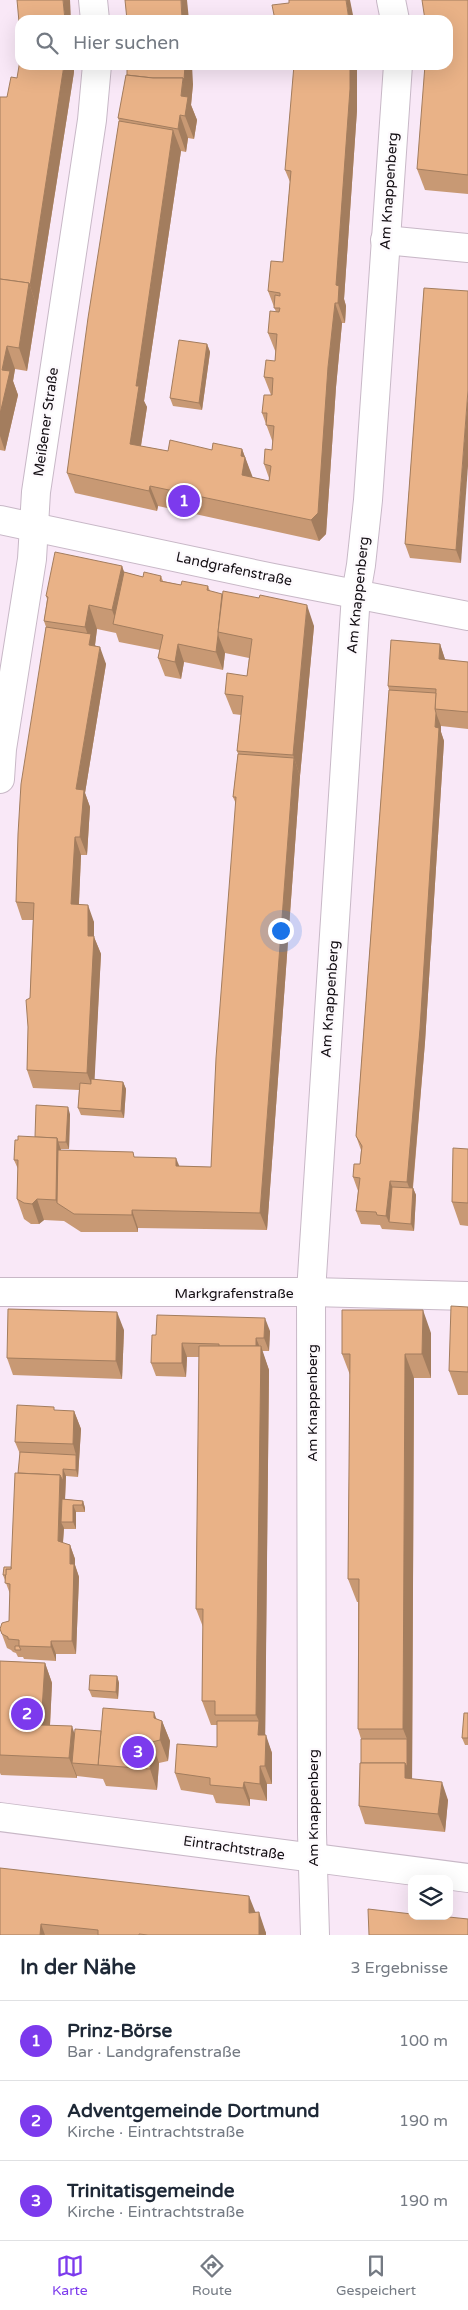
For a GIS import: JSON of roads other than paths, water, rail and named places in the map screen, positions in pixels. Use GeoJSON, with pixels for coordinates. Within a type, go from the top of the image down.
{"type":"FeatureCollection","features":[{"type":"Feature","properties":{"kind":"street"},"geometry":{"type":"LineString","coordinates":[[93,0],[94,15]]}},
{"type":"Feature","properties":{"kind":"street"},"geometry":{"type":"LineString","coordinates":[[391,0],[394,15]]}},
{"type":"Feature","properties":{"kind":"street","name":"Meißener Straße"},"geometry":{"type":"LineString","coordinates":[[0,779],[2,749],[32,559],[36,492],[92,120],[97,70]]}},
{"type":"Feature","properties":{"kind":"street","name":"Am Knappenberg"},"geometry":{"type":"LineString","coordinates":[[316,1935],[312,1859],[311,1292],[356,594],[368,500],[398,70]]}},
{"type":"Feature","properties":{"kind":"street"},"geometry":{"type":"LineString","coordinates":[[385,240],[468,248]]}},
{"type":"Feature","properties":{"kind":"street","name":"Landgrafenstraße"},"geometry":{"type":"LineString","coordinates":[[0,520],[468,616]]}},
{"type":"Feature","properties":{"kind":"street","name":"Markgrafenstraße"},"geometry":{"type":"LineString","coordinates":[[0,1292],[311,1292],[468,1296]]}},
{"type":"Feature","properties":{"kind":"street","name":"Eintrachtstraße"},"geometry":{"type":"LineString","coordinates":[[0,1817],[468,1878]]}},
{"type":"Feature","properties":{"kind":"place","name":"Prinz-Börse"},"geometry":{"type":"Point","coordinates":[184,501]}},
{"type":"Feature","properties":{"kind":"place","name":"Adventgemeinde Dortmund"},"geometry":{"type":"Point","coordinates":[27,1714]}},
{"type":"Feature","properties":{"kind":"place","name":"Trinitatisgemeinde"},"geometry":{"type":"Point","coordinates":[138,1752]}}]}
